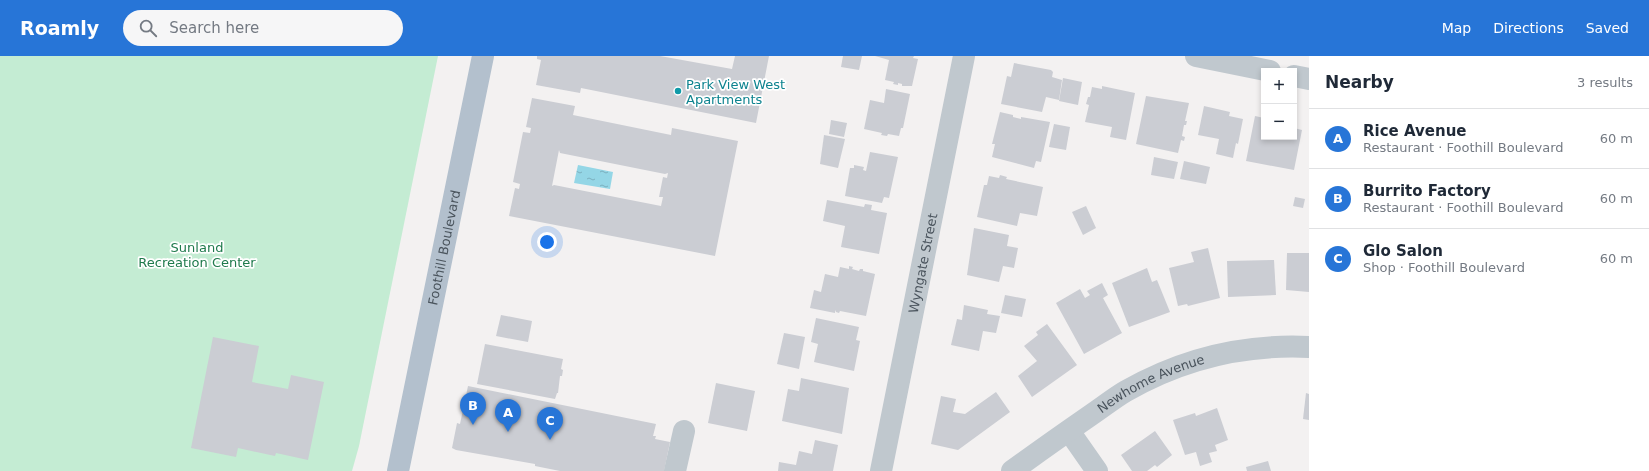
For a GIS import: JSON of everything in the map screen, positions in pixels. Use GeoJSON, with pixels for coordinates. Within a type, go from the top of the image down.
{"type":"FeatureCollection","features":[{"type":"Feature","properties":{"kind":"main road","name":"Foothill Boulevard"},"geometry":{"type":"LineString","coordinates":[[398,471],[484,56]]}},
{"type":"Feature","properties":{"kind":"main road","name":"Foothill Boulevard"},"geometry":{"type":"LineString","coordinates":[[390,471],[405,439]]}},
{"type":"Feature","properties":{"kind":"street","name":"Wyngate Street"},"geometry":{"type":"LineString","coordinates":[[881,471],[964,56]]}},
{"type":"Feature","properties":{"kind":"street"},"geometry":{"type":"LineString","coordinates":[[1196,56],[1261,69]]}},
{"type":"Feature","properties":{"kind":"street"},"geometry":{"type":"LineString","coordinates":[[1297,77],[1309,79]]}},
{"type":"Feature","properties":{"kind":"street","name":"Newhome Avenue"},"geometry":{"type":"LineString","coordinates":[[1012,471],[1125,391],[1158,375],[1191,362],[1247,349],[1291,346],[1309,347]]}},
{"type":"Feature","properties":{"kind":"street"},"geometry":{"type":"LineString","coordinates":[[675,471],[684,430]]}},
{"type":"Feature","properties":{"kind":"street"},"geometry":{"type":"LineString","coordinates":[[1068,431],[1097,471]]}},
{"type":"Feature","properties":{"kind":"green space","name":"Sunland Recreation Center"},"geometry":{"type":"Polygon","coordinates":[[[0,56],[438,56],[359,446],[352,471],[0,471],[0,56]]]}},
{"type":"Feature","properties":{"kind":"water"},"geometry":{"type":"Polygon","coordinates":[[[578,165],[613,172],[610,189],[574,183],[578,165]]]}},
{"type":"Feature","properties":{"kind":"building","name":"Park View West Apartments"},"geometry":{"type":"Polygon","coordinates":[[[537,56],[660,56],[732,69],[735,56],[769,56],[756,123],[581,88],[580,93],[536,85],[541,60],[537,59],[537,56]]]}},
{"type":"Feature","properties":{"kind":"building"},"geometry":{"type":"Polygon","coordinates":[[[843,56],[862,56],[859,70],[841,67],[843,56]]]}},
{"type":"Feature","properties":{"kind":"building"},"geometry":{"type":"Polygon","coordinates":[[[875,56],[914,56],[913,58],[918,59],[912,86],[902,86],[902,84],[898,83],[898,85],[893,84],[894,82],[885,80],[889,60],[875,56]]]}},
{"type":"Feature","properties":{"kind":"building"},"geometry":{"type":"Polygon","coordinates":[[[1014,63],[1051,70],[1053,72],[1052,77],[1062,80],[1059,100],[1046,97],[1042,112],[1001,104],[1007,76],[1011,77],[1014,63]]]}},
{"type":"Feature","properties":{"kind":"building"},"geometry":{"type":"Polygon","coordinates":[[[1063,78],[1082,82],[1078,105],[1059,101],[1063,78]]]}},
{"type":"Feature","properties":{"kind":"building"},"geometry":{"type":"Polygon","coordinates":[[[1102,86],[1135,93],[1126,140],[1110,137],[1112,127],[1085,122],[1089,105],[1086,104],[1088,97],[1090,97],[1092,87],[1102,89],[1102,86]]]}},
{"type":"Feature","properties":{"kind":"building"},"geometry":{"type":"Polygon","coordinates":[[[886,89],[910,94],[903,128],[901,128],[899,136],[888,134],[887,136],[881,135],[882,133],[864,129],[870,100],[884,103],[886,89]]]}},
{"type":"Feature","properties":{"kind":"building"},"geometry":{"type":"Polygon","coordinates":[[[1146,96],[1189,103],[1185,121],[1187,121],[1186,125],[1184,125],[1182,136],[1185,137],[1184,141],[1181,140],[1178,153],[1136,144],[1146,96]]]}},
{"type":"Feature","properties":{"kind":"building"},"geometry":{"type":"Polygon","coordinates":[[[532,98],[575,106],[573,115],[671,135],[672,128],[738,141],[715,256],[509,216],[515,188],[519,189],[520,184],[513,182],[523,132],[530,133],[531,128],[526,127],[532,98]],[[559,150],[552,186],[554,185],[661,206],[663,197],[659,197],[663,177],[667,178],[668,173],[665,174],[560,153],[559,150]]]}},
{"type":"Feature","properties":{"kind":"building"},"geometry":{"type":"Polygon","coordinates":[[[1204,106],[1230,112],[1229,116],[1243,119],[1238,144],[1236,143],[1233,158],[1216,154],[1219,139],[1198,135],[1204,106]]]}},
{"type":"Feature","properties":{"kind":"building"},"geometry":{"type":"Polygon","coordinates":[[[1000,112],[1013,115],[1013,117],[1021,119],[1021,117],[1050,122],[1041,162],[1036,161],[1034,168],[992,157],[995,144],[992,144],[1000,112]]]}},
{"type":"Feature","properties":{"kind":"building"},"geometry":{"type":"Polygon","coordinates":[[[1255,116],[1261,117],[1261,140],[1297,140],[1297,129],[1302,130],[1294,170],[1246,161],[1255,116]]]}},
{"type":"Feature","properties":{"kind":"building"},"geometry":{"type":"Polygon","coordinates":[[[831,120],[847,123],[844,137],[829,134],[831,120]]]}},
{"type":"Feature","properties":{"kind":"building"},"geometry":{"type":"Polygon","coordinates":[[[1054,124],[1070,127],[1066,150],[1049,147],[1054,124]]]}},
{"type":"Feature","properties":{"kind":"building"},"geometry":{"type":"Polygon","coordinates":[[[824,135],[845,139],[838,168],[820,164],[824,135]]]}},
{"type":"Feature","properties":{"kind":"building"},"geometry":{"type":"Polygon","coordinates":[[[870,152],[898,157],[889,198],[884,197],[882,203],[845,196],[850,168],[854,168],[854,165],[864,167],[863,170],[866,171],[870,152]]]}},
{"type":"Feature","properties":{"kind":"building"},"geometry":{"type":"Polygon","coordinates":[[[1154,157],[1178,162],[1174,179],[1151,175],[1154,157]]]}},
{"type":"Feature","properties":{"kind":"building"},"geometry":{"type":"Polygon","coordinates":[[[1184,161],[1210,167],[1206,184],[1180,179],[1184,161]]]}},
{"type":"Feature","properties":{"kind":"building"},"geometry":{"type":"Polygon","coordinates":[[[1000,175],[1007,177],[1006,179],[1043,187],[1037,216],[1020,213],[1017,226],[977,217],[984,185],[987,185],[989,176],[999,178],[1000,175]]]}},
{"type":"Feature","properties":{"kind":"building"},"geometry":{"type":"Polygon","coordinates":[[[1295,197],[1305,199],[1303,208],[1293,206],[1295,197]]]}},
{"type":"Feature","properties":{"kind":"building"},"geometry":{"type":"Polygon","coordinates":[[[827,200],[864,207],[865,204],[872,205],[871,210],[887,213],[879,254],[841,247],[845,226],[823,221],[827,200]]]}},
{"type":"Feature","properties":{"kind":"building"},"geometry":{"type":"Polygon","coordinates":[[[1086,206],[1096,228],[1083,235],[1072,212],[1086,206]]]}},
{"type":"Feature","properties":{"kind":"building"},"geometry":{"type":"Polygon","coordinates":[[[974,228],[1009,235],[1007,246],[1018,248],[1014,268],[1003,266],[999,282],[967,275],[974,228]]]}},
{"type":"Feature","properties":{"kind":"building"},"geometry":{"type":"Polygon","coordinates":[[[1208,248],[1220,298],[1188,306],[1187,304],[1178,306],[1169,268],[1194,262],[1191,252],[1208,248]]]}},
{"type":"Feature","properties":{"kind":"building"},"geometry":{"type":"Polygon","coordinates":[[[1287,253],[1309,253],[1309,292],[1286,290],[1287,253]]]}},
{"type":"Feature","properties":{"kind":"building"},"geometry":{"type":"Polygon","coordinates":[[[1274,260],[1276,295],[1228,297],[1227,261],[1274,260]]]}},
{"type":"Feature","properties":{"kind":"building"},"geometry":{"type":"Polygon","coordinates":[[[849,266],[853,267],[852,269],[859,271],[860,269],[863,269],[863,271],[875,274],[866,316],[840,311],[839,313],[835,310],[835,313],[810,308],[814,290],[821,292],[825,274],[838,277],[840,267],[849,269],[849,266]]]}},
{"type":"Feature","properties":{"kind":"building"},"geometry":{"type":"Polygon","coordinates":[[[1147,268],[1152,282],[1157,280],[1170,312],[1129,327],[1112,283],[1147,268]]]}},
{"type":"Feature","properties":{"kind":"building"},"geometry":{"type":"Polygon","coordinates":[[[1102,283],[1108,295],[1103,298],[1122,333],[1084,354],[1056,303],[1080,289],[1085,298],[1090,295],[1087,291],[1102,283]]]}},
{"type":"Feature","properties":{"kind":"building"},"geometry":{"type":"Polygon","coordinates":[[[1005,295],[1026,299],[1022,317],[1001,313],[1005,295]]]}},
{"type":"Feature","properties":{"kind":"building"},"geometry":{"type":"Polygon","coordinates":[[[964,305],[988,310],[987,314],[1000,316],[996,333],[983,331],[979,351],[951,345],[957,319],[962,320],[964,305]]]}},
{"type":"Feature","properties":{"kind":"building"},"geometry":{"type":"Polygon","coordinates":[[[501,315],[532,321],[528,342],[496,336],[501,315]]]}},
{"type":"Feature","properties":{"kind":"building"},"geometry":{"type":"Polygon","coordinates":[[[816,318],[859,327],[856,340],[860,341],[854,371],[814,362],[818,344],[811,342],[816,318]]]}},
{"type":"Feature","properties":{"kind":"building"},"geometry":{"type":"Polygon","coordinates":[[[1047,324],[1077,365],[1032,397],[1018,376],[1037,361],[1024,346],[1038,335],[1036,332],[1047,324]]]}},
{"type":"Feature","properties":{"kind":"building"},"geometry":{"type":"Polygon","coordinates":[[[784,333],[805,337],[799,369],[777,364],[784,333]]]}},
{"type":"Feature","properties":{"kind":"building"},"geometry":{"type":"Polygon","coordinates":[[[213,337],[259,346],[252,382],[288,389],[291,375],[324,382],[308,460],[276,453],[275,456],[238,448],[236,457],[191,448],[213,337]]]}},
{"type":"Feature","properties":{"kind":"building"},"geometry":{"type":"Polygon","coordinates":[[[485,344],[563,359],[561,369],[563,370],[562,376],[560,376],[558,393],[555,399],[477,384],[485,344]]]}},
{"type":"Feature","properties":{"kind":"building"},"geometry":{"type":"Polygon","coordinates":[[[801,378],[849,388],[842,434],[782,421],[788,389],[799,391],[801,378]]]}},
{"type":"Feature","properties":{"kind":"building"},"geometry":{"type":"Polygon","coordinates":[[[716,383],[755,391],[747,431],[708,423],[716,383]]]}},
{"type":"Feature","properties":{"kind":"building"},"geometry":{"type":"Polygon","coordinates":[[[468,386],[656,424],[653,436],[656,436],[655,439],[670,442],[664,471],[560,471],[535,466],[535,464],[456,450],[452,448],[457,423],[460,424],[468,386]]]}},
{"type":"Feature","properties":{"kind":"building"},"geometry":{"type":"Polygon","coordinates":[[[996,392],[1010,412],[958,450],[931,444],[941,396],[956,399],[953,412],[965,414],[996,392]]]}},
{"type":"Feature","properties":{"kind":"building"},"geometry":{"type":"Polygon","coordinates":[[[1306,393],[1309,394],[1309,420],[1303,419],[1306,393]]]}},
{"type":"Feature","properties":{"kind":"building"},"geometry":{"type":"Polygon","coordinates":[[[1217,408],[1228,440],[1215,445],[1217,451],[1209,453],[1212,462],[1200,466],[1196,452],[1185,455],[1173,420],[1195,413],[1196,416],[1217,408]]]}},
{"type":"Feature","properties":{"kind":"building"},"geometry":{"type":"Polygon","coordinates":[[[1155,431],[1172,455],[1157,467],[1155,465],[1147,471],[1132,471],[1121,455],[1155,431]]]}},
{"type":"Feature","properties":{"kind":"building"},"geometry":{"type":"Polygon","coordinates":[[[815,440],[838,445],[833,471],[778,471],[779,462],[796,465],[799,451],[812,454],[815,440]]]}},
{"type":"Feature","properties":{"kind":"building"},"geometry":{"type":"Polygon","coordinates":[[[1268,461],[1271,471],[1247,471],[1246,467],[1268,461]]]}},
{"type":"Feature","properties":{"kind":"place","name":"Park View West Apartments"},"geometry":{"type":"Point","coordinates":[678,91]}},
{"type":"Feature","properties":{"kind":"place","name":"Burrito Factory"},"geometry":{"type":"Point","coordinates":[473,425]}},
{"type":"Feature","properties":{"kind":"place","name":"Rice Avenue"},"geometry":{"type":"Point","coordinates":[508,432]}},
{"type":"Feature","properties":{"kind":"place","name":"Glo Salon"},"geometry":{"type":"Point","coordinates":[550,440]}}]}
